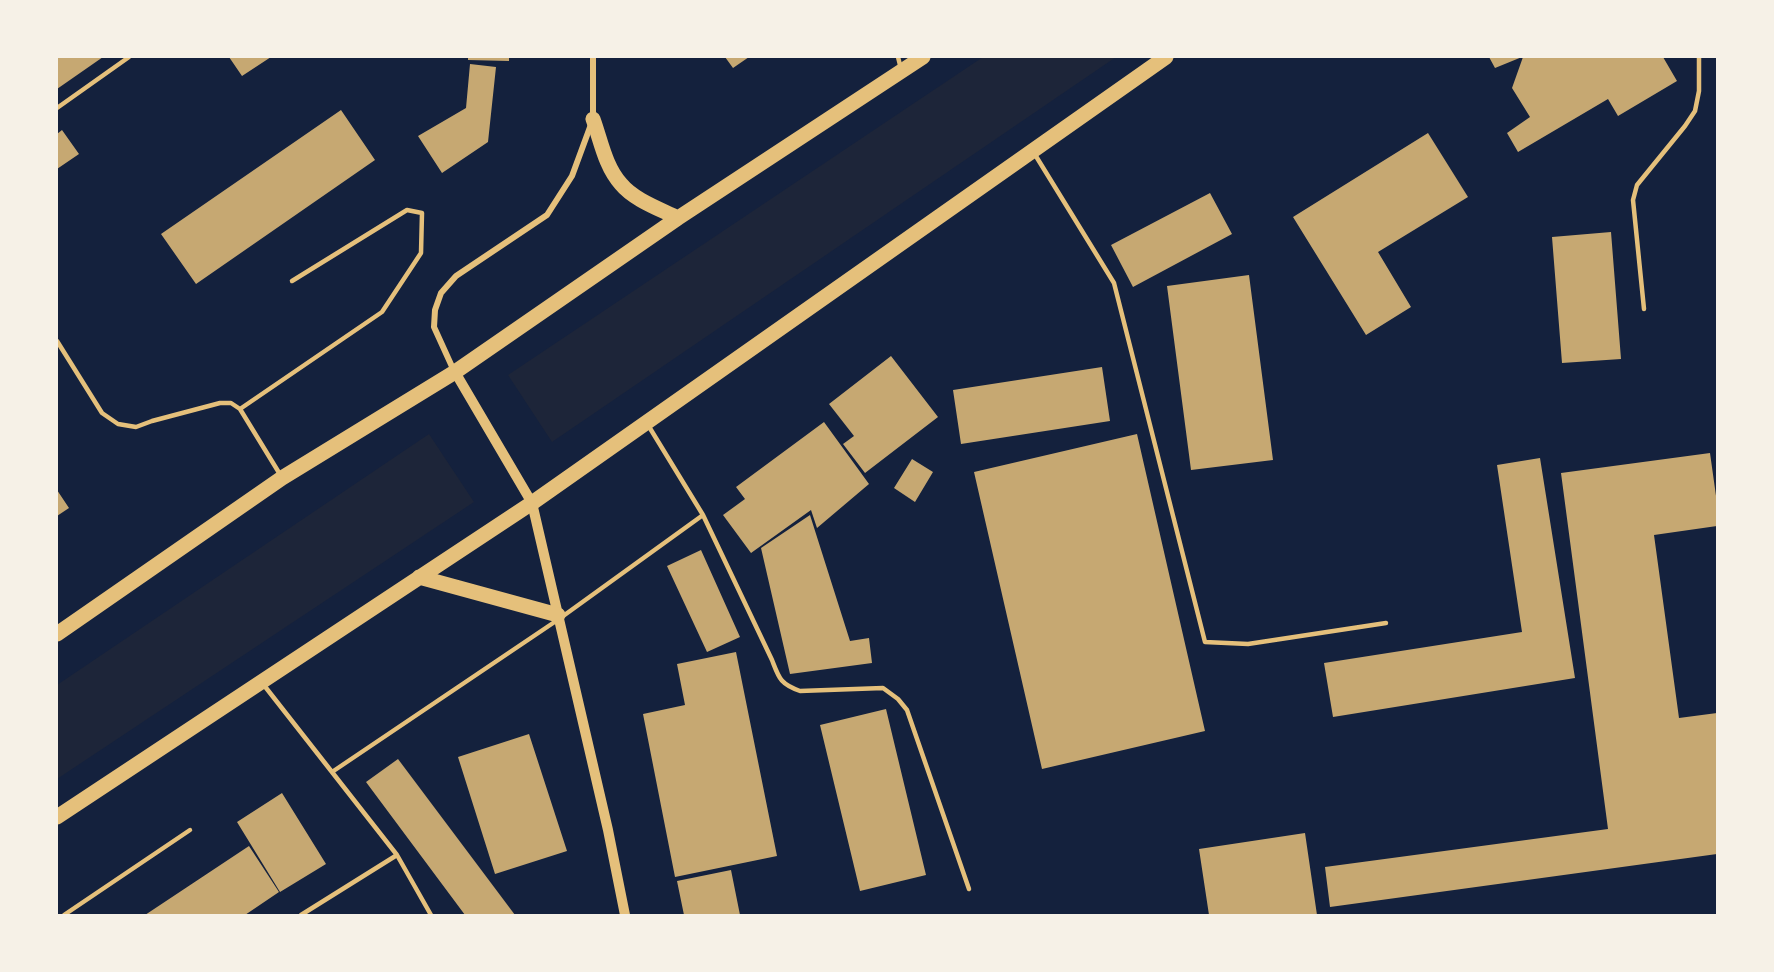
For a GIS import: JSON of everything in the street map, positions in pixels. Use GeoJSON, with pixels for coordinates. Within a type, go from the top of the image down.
{"type":"FeatureCollection","features":[{"type":"Feature","properties":{"kind":"main road"},"geometry":{"type":"LineString","coordinates":[[57,634],[282,478],[454,372],[899,64],[923,57]]}},
{"type":"Feature","properties":{"kind":"main road"},"geometry":{"type":"LineString","coordinates":[[57,817],[532,503],[1166,57]]}},
{"type":"Feature","properties":{"kind":"main road"},"geometry":{"type":"LineString","coordinates":[[594,119],[609,167],[622,186],[636,197],[678,218]]}},
{"type":"Feature","properties":{"kind":"main road"},"geometry":{"type":"LineString","coordinates":[[419,577],[558,617]]}},
{"type":"Feature","properties":{"kind":"street"},"geometry":{"type":"LineString","coordinates":[[593,57],[594,119],[572,176],[547,215],[456,276],[441,293],[435,310],[434,327],[454,372],[532,503],[608,830],[625,915]]}},
{"type":"Feature","properties":{"kind":"lane"},"geometry":{"type":"LineString","coordinates":[[57,108],[129,57]]}},
{"type":"Feature","properties":{"kind":"lane"},"geometry":{"type":"LineString","coordinates":[[1644,309],[1633,200],[1637,185],[1695,111],[1699,92],[1699,57]]}},
{"type":"Feature","properties":{"kind":"lane"},"geometry":{"type":"LineString","coordinates":[[1033,151],[1114,283],[1205,642],[1248,644],[1386,623]]}},
{"type":"Feature","properties":{"kind":"lane"},"geometry":{"type":"LineString","coordinates":[[240,409],[382,312],[421,253],[422,213],[407,210],[292,281]]}},
{"type":"Feature","properties":{"kind":"lane"},"geometry":{"type":"LineString","coordinates":[[57,341],[102,414],[118,424],[136,427],[220,403],[231,403],[240,409],[282,478]]}},
{"type":"Feature","properties":{"kind":"lane"},"geometry":{"type":"LineString","coordinates":[[646,423],[703,515],[780,680],[800,691],[883,688],[898,699],[907,710],[969,889]]}},
{"type":"Feature","properties":{"kind":"lane"},"geometry":{"type":"LineString","coordinates":[[332,772],[703,515]]}},
{"type":"Feature","properties":{"kind":"lane"},"geometry":{"type":"LineString","coordinates":[[261,682],[397,855],[431,915]]}},
{"type":"Feature","properties":{"kind":"lane"},"geometry":{"type":"LineString","coordinates":[[64,915],[189,830]]}},
{"type":"Feature","properties":{"kind":"lane"},"geometry":{"type":"LineString","coordinates":[[301,915],[397,855]]}},
{"type":"Feature","properties":{"kind":"shaded area"},"geometry":{"type":"Polygon","coordinates":[[[983,57],[1116,57],[552,442],[508,375],[983,57]]]}},
{"type":"Feature","properties":{"kind":"shaded area"},"geometry":{"type":"Polygon","coordinates":[[[429,434],[474,502],[57,779],[57,685],[429,434]]]}},
{"type":"Feature","properties":{"kind":"building"},"geometry":{"type":"Polygon","coordinates":[[[57,57],[103,57],[57,89],[57,57]]]}},
{"type":"Feature","properties":{"kind":"building"},"geometry":{"type":"Polygon","coordinates":[[[229,57],[271,57],[242,76],[229,57]]]}},
{"type":"Feature","properties":{"kind":"building"},"geometry":{"type":"Polygon","coordinates":[[[468,57],[509,57],[509,61],[468,60],[468,57]]]}},
{"type":"Feature","properties":{"kind":"building"},"geometry":{"type":"Polygon","coordinates":[[[725,57],[749,57],[733,68],[725,57]]]}},
{"type":"Feature","properties":{"kind":"building"},"geometry":{"type":"Polygon","coordinates":[[[1489,57],[1522,57],[1495,68],[1489,57]]]}},
{"type":"Feature","properties":{"kind":"building"},"geometry":{"type":"Polygon","coordinates":[[[1523,57],[1663,57],[1677,81],[1618,116],[1608,99],[1518,152],[1507,133],[1530,117],[1512,88],[1523,57]]]}},
{"type":"Feature","properties":{"kind":"building"},"geometry":{"type":"Polygon","coordinates":[[[470,64],[496,67],[488,142],[442,173],[418,136],[466,108],[470,64]]]}},
{"type":"Feature","properties":{"kind":"building"},"geometry":{"type":"Polygon","coordinates":[[[341,110],[375,160],[196,284],[161,234],[341,110]]]}},
{"type":"Feature","properties":{"kind":"building"},"geometry":{"type":"Polygon","coordinates":[[[62,130],[79,154],[57,169],[57,134],[62,130]]]}},
{"type":"Feature","properties":{"kind":"building"},"geometry":{"type":"Polygon","coordinates":[[[1428,133],[1468,197],[1378,252],[1411,307],[1366,335],[1293,217],[1428,133]]]}},
{"type":"Feature","properties":{"kind":"building"},"geometry":{"type":"Polygon","coordinates":[[[1210,193],[1232,234],[1133,287],[1111,245],[1210,193]]]}},
{"type":"Feature","properties":{"kind":"building"},"geometry":{"type":"Polygon","coordinates":[[[1611,232],[1621,359],[1562,363],[1552,237],[1611,232]]]}},
{"type":"Feature","properties":{"kind":"building"},"geometry":{"type":"Polygon","coordinates":[[[1249,275],[1273,460],[1191,470],[1167,286],[1249,275]]]}},
{"type":"Feature","properties":{"kind":"building"},"geometry":{"type":"Polygon","coordinates":[[[891,356],[938,417],[865,473],[843,444],[854,436],[829,404],[891,356]]]}},
{"type":"Feature","properties":{"kind":"building"},"geometry":{"type":"Polygon","coordinates":[[[1102,367],[1110,421],[961,444],[953,390],[1102,367]]]}},
{"type":"Feature","properties":{"kind":"building"},"geometry":{"type":"Polygon","coordinates":[[[824,422],[869,484],[817,528],[811,510],[751,553],[723,515],[745,499],[736,487],[824,422]]]}},
{"type":"Feature","properties":{"kind":"building"},"geometry":{"type":"Polygon","coordinates":[[[1137,434],[1205,731],[1042,769],[974,472],[1137,434]]]}},
{"type":"Feature","properties":{"kind":"building"},"geometry":{"type":"Polygon","coordinates":[[[1710,453],[1717,503],[1717,526],[1654,535],[1679,718],[1717,713],[1717,854],[1330,907],[1325,867],[1608,829],[1561,473],[1710,453]]]}},
{"type":"Feature","properties":{"kind":"building"},"geometry":{"type":"Polygon","coordinates":[[[1540,458],[1575,678],[1333,717],[1324,663],[1522,632],[1497,465],[1540,458]]]}},
{"type":"Feature","properties":{"kind":"building"},"geometry":{"type":"Polygon","coordinates":[[[912,459],[933,472],[915,502],[894,488],[912,459]]]}},
{"type":"Feature","properties":{"kind":"building"},"geometry":{"type":"Polygon","coordinates":[[[57,490],[69,508],[57,516],[57,490]]]}},
{"type":"Feature","properties":{"kind":"building"},"geometry":{"type":"Polygon","coordinates":[[[810,515],[850,641],[869,638],[872,663],[790,674],[761,548],[810,515]]]}},
{"type":"Feature","properties":{"kind":"building"},"geometry":{"type":"Polygon","coordinates":[[[701,550],[740,637],[707,652],[667,566],[701,550]]]}},
{"type":"Feature","properties":{"kind":"building"},"geometry":{"type":"Polygon","coordinates":[[[736,652],[777,856],[675,877],[643,714],[685,705],[677,664],[736,652]]]}},
{"type":"Feature","properties":{"kind":"building"},"geometry":{"type":"Polygon","coordinates":[[[886,709],[926,875],[860,891],[820,725],[886,709]]]}},
{"type":"Feature","properties":{"kind":"building"},"geometry":{"type":"Polygon","coordinates":[[[529,734],[567,851],[495,874],[458,757],[529,734]]]}},
{"type":"Feature","properties":{"kind":"building"},"geometry":{"type":"Polygon","coordinates":[[[398,759],[515,915],[465,915],[366,782],[398,759]]]}},
{"type":"Feature","properties":{"kind":"building"},"geometry":{"type":"Polygon","coordinates":[[[282,793],[326,864],[280,892],[237,822],[282,793]]]}},
{"type":"Feature","properties":{"kind":"building"},"geometry":{"type":"Polygon","coordinates":[[[1305,833],[1317,915],[1209,915],[1199,849],[1305,833]]]}},
{"type":"Feature","properties":{"kind":"building"},"geometry":{"type":"Polygon","coordinates":[[[249,846],[279,892],[245,915],[145,915],[249,846]]]}},
{"type":"Feature","properties":{"kind":"building"},"geometry":{"type":"Polygon","coordinates":[[[731,870],[740,915],[684,915],[677,881],[731,870]]]}}]}
